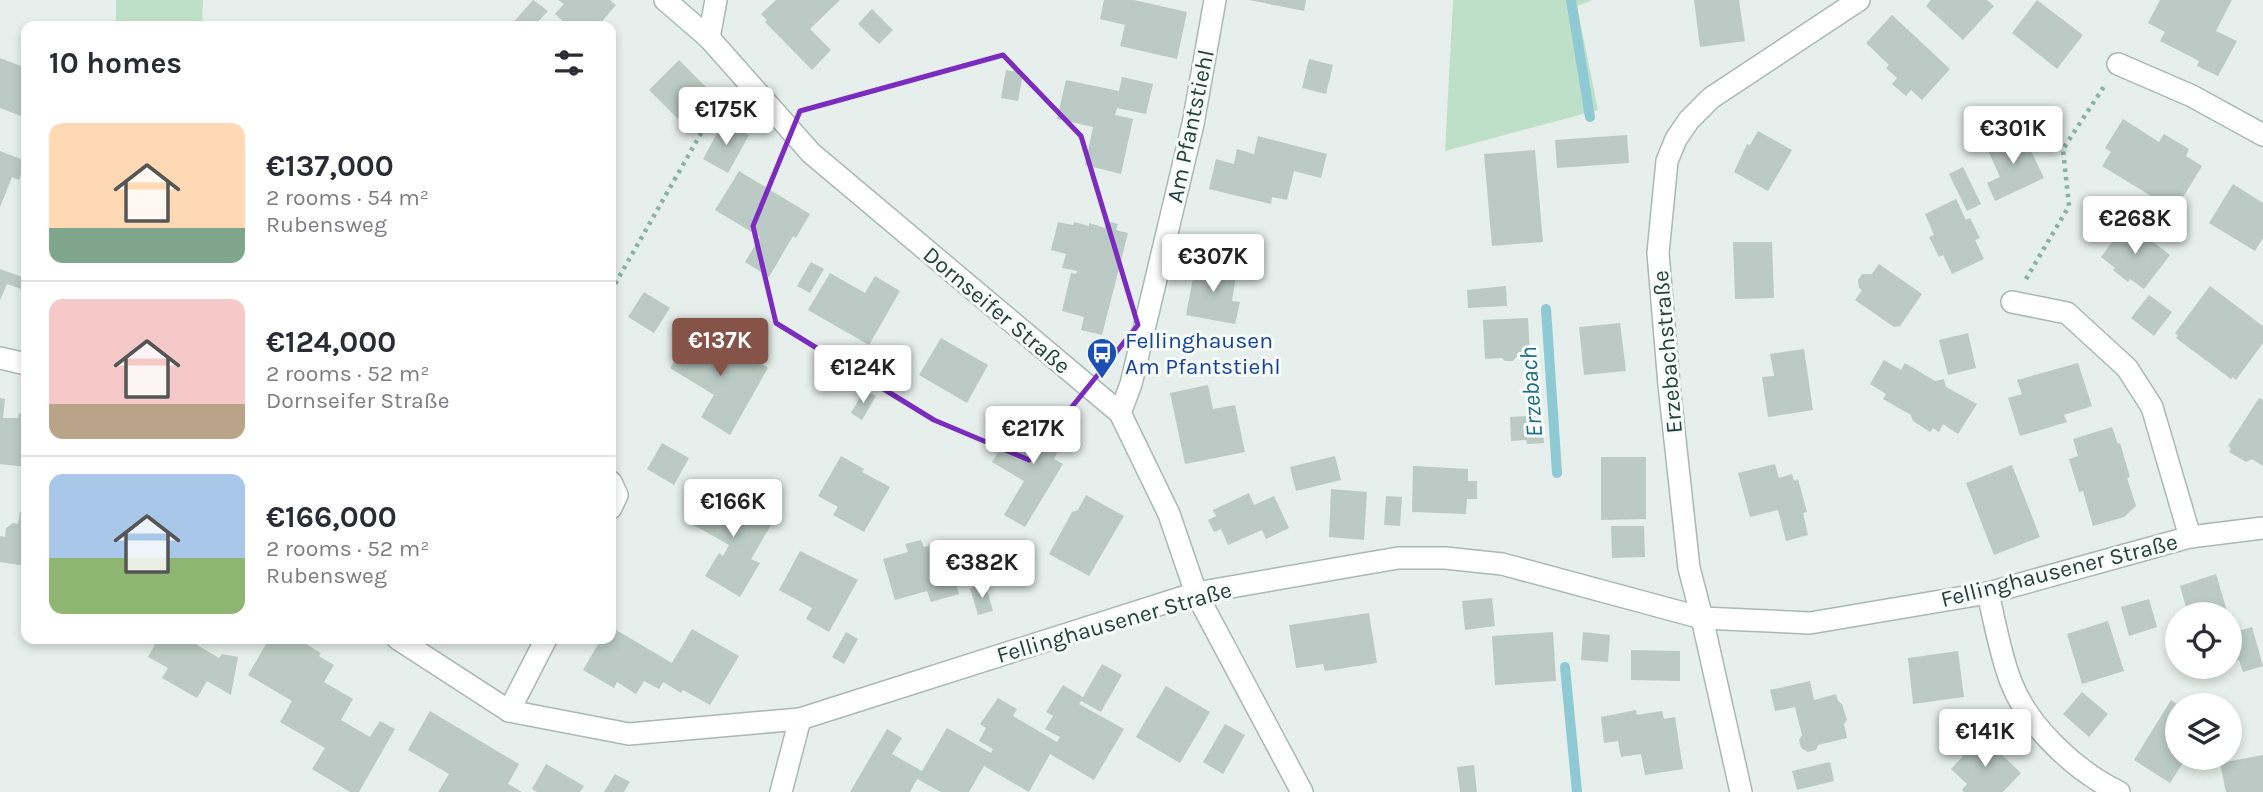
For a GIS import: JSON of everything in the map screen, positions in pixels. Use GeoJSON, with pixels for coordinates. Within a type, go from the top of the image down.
{"type":"FeatureCollection","features":[{"type":"Feature","properties":{"kind":"street","name":"Dornseifer Straße"},"geometry":{"type":"LineString","coordinates":[[665,0],[709,38],[811,153],[1120,414],[1169,514],[1196,593],[1302,792]]}},
{"type":"Feature","properties":{"kind":"street"},"geometry":{"type":"LineString","coordinates":[[709,38],[716,0]]}},
{"type":"Feature","properties":{"kind":"street","name":"Am Pfantstiehl"},"geometry":{"type":"LineString","coordinates":[[1120,414],[1131,383],[1193,124],[1215,0]]}},
{"type":"Feature","properties":{"kind":"street","name":"Erzebachstraße"},"geometry":{"type":"LineString","coordinates":[[1741,792],[1689,568],[1658,253],[1667,161],[1676,139],[1689,120],[1711,98],[1859,0]]}},
{"type":"Feature","properties":{"kind":"street"},"geometry":{"type":"LineString","coordinates":[[2119,64],[2192,96],[2263,135]]}},
{"type":"Feature","properties":{"kind":"street"},"geometry":{"type":"LineString","coordinates":[[2012,302],[2067,313],[2127,368],[2152,407],[2190,537]]}},
{"type":"Feature","properties":{"kind":"street"},"geometry":{"type":"LineString","coordinates":[[0,358],[21,363]]}},
{"type":"Feature","properties":{"kind":"street","name":"Fellinghausener Straße"},"geometry":{"type":"LineString","coordinates":[[406,644],[509,711],[629,734],[800,719],[1196,593],[1398,558],[1445,558],[1502,564],[1702,618],[1810,622],[1988,593],[2190,537],[2263,528]]}},
{"type":"Feature","properties":{"kind":"street"},"geometry":{"type":"LineString","coordinates":[[1988,593],[2011,684],[2036,726],[2069,759],[2119,792]]}},
{"type":"Feature","properties":{"kind":"street"},"geometry":{"type":"LineString","coordinates":[[509,711],[542,644]]}},
{"type":"Feature","properties":{"kind":"street"},"geometry":{"type":"LineString","coordinates":[[780,792],[800,719]]}},
{"type":"Feature","properties":{"kind":"path"},"geometry":{"type":"LineString","coordinates":[[2012,302],[2069,206],[2063,149],[2119,64]]}},
{"type":"Feature","properties":{"kind":"path"},"geometry":{"type":"LineString","coordinates":[[616,282],[737,71]]}},
{"type":"Feature","properties":{"kind":"highlighted area"},"geometry":{"type":"Polygon","coordinates":[[[1003,55],[1081,136],[1138,325],[1029,460],[934,420],[776,323],[753,226],[800,111],[1003,55]]]}},
{"type":"Feature","properties":{"kind":"green space"},"geometry":{"type":"Polygon","coordinates":[[[116,0],[203,0],[202,21],[116,21],[116,0]]]}},
{"type":"Feature","properties":{"kind":"green space"},"geometry":{"type":"Polygon","coordinates":[[[1453,0],[1593,0],[1577,6],[1598,110],[1445,151],[1453,0]]]}},
{"type":"Feature","properties":{"kind":"building"},"geometry":{"type":"Polygon","coordinates":[[[533,0],[548,11],[539,21],[514,21],[533,0]]]}},
{"type":"Feature","properties":{"kind":"building"},"geometry":{"type":"Polygon","coordinates":[[[558,0],[610,0],[616,5],[602,21],[563,21],[555,14],[564,4],[558,0]]]}},
{"type":"Feature","properties":{"kind":"building"},"geometry":{"type":"Polygon","coordinates":[[[776,0],[840,0],[810,29],[831,50],[812,70],[765,22],[767,20],[761,14],[776,0]]]}},
{"type":"Feature","properties":{"kind":"building"},"geometry":{"type":"Polygon","coordinates":[[[1104,0],[1134,0],[1187,12],[1177,59],[1120,46],[1125,25],[1100,19],[1104,0]]]}},
{"type":"Feature","properties":{"kind":"building"},"geometry":{"type":"Polygon","coordinates":[[[1249,0],[1306,0],[1304,11],[1249,0]]]}},
{"type":"Feature","properties":{"kind":"building"},"geometry":{"type":"Polygon","coordinates":[[[1694,0],[1739,0],[1745,41],[1700,47],[1694,0]]]}},
{"type":"Feature","properties":{"kind":"building"},"geometry":{"type":"Polygon","coordinates":[[[1931,0],[1987,0],[1994,6],[1963,40],[1926,6],[1931,0]]]}},
{"type":"Feature","properties":{"kind":"building"},"geometry":{"type":"Polygon","coordinates":[[[2037,0],[2083,35],[2057,69],[2012,33],[2037,0]]]}},
{"type":"Feature","properties":{"kind":"building"},"geometry":{"type":"Polygon","coordinates":[[[2160,0],[2232,0],[2216,31],[2237,41],[2218,76],[2197,66],[2199,61],[2160,41],[2165,32],[2148,23],[2160,0]]]}},
{"type":"Feature","properties":{"kind":"building"},"geometry":{"type":"Polygon","coordinates":[[[872,9],[893,30],[879,44],[858,24],[872,9]]]}},
{"type":"Feature","properties":{"kind":"building"},"geometry":{"type":"Polygon","coordinates":[[[1892,15],[1950,69],[1922,100],[1911,90],[1906,96],[1892,84],[1897,78],[1886,68],[1889,65],[1866,43],[1892,15]]]}},
{"type":"Feature","properties":{"kind":"building"},"geometry":{"type":"Polygon","coordinates":[[[0,58],[21,66],[21,116],[0,108],[0,58]]]}},
{"type":"Feature","properties":{"kind":"building"},"geometry":{"type":"Polygon","coordinates":[[[1309,59],[1333,65],[1326,94],[1302,88],[1309,59]]]}},
{"type":"Feature","properties":{"kind":"building"},"geometry":{"type":"Polygon","coordinates":[[[679,60],[708,89],[678,119],[649,90],[679,60]]]}},
{"type":"Feature","properties":{"kind":"building"},"geometry":{"type":"Polygon","coordinates":[[[1006,70],[1023,73],[1018,101],[1001,98],[1006,70]]]}},
{"type":"Feature","properties":{"kind":"building"},"geometry":{"type":"Polygon","coordinates":[[[1122,77],[1153,84],[1146,114],[1117,108],[1115,115],[1133,119],[1121,174],[1085,165],[1093,127],[1057,119],[1066,80],[1119,91],[1122,77]]]}},
{"type":"Feature","properties":{"kind":"building"},"geometry":{"type":"Polygon","coordinates":[[[2123,119],[2159,142],[2164,134],[2189,149],[2186,156],[2202,166],[2182,199],[2176,196],[2169,207],[2102,166],[2111,152],[2105,148],[2123,119]]]}},
{"type":"Feature","properties":{"kind":"building"},"geometry":{"type":"Polygon","coordinates":[[[724,121],[749,135],[728,173],[703,159],[724,121]]]}},
{"type":"Feature","properties":{"kind":"building"},"geometry":{"type":"Polygon","coordinates":[[[2021,130],[2044,178],[1995,201],[1987,183],[2000,177],[1986,146],[2021,130]]]}},
{"type":"Feature","properties":{"kind":"building"},"geometry":{"type":"Polygon","coordinates":[[[1758,131],[1792,150],[1768,191],[1734,172],[1747,144],[1750,145],[1758,131]]]}},
{"type":"Feature","properties":{"kind":"building"},"geometry":{"type":"Polygon","coordinates":[[[1627,135],[1629,163],[1557,168],[1555,140],[1627,135]]]}},
{"type":"Feature","properties":{"kind":"building"},"geometry":{"type":"Polygon","coordinates":[[[1258,136],[1327,154],[1321,178],[1294,171],[1287,200],[1272,197],[1271,204],[1209,189],[1216,159],[1234,164],[1237,149],[1254,154],[1258,136]]]}},
{"type":"Feature","properties":{"kind":"building"},"geometry":{"type":"Polygon","coordinates":[[[1535,150],[1543,242],[1492,246],[1484,154],[1535,150]]]}},
{"type":"Feature","properties":{"kind":"building"},"geometry":{"type":"Polygon","coordinates":[[[0,151],[21,159],[21,175],[19,180],[12,177],[0,207],[0,151]]]}},
{"type":"Feature","properties":{"kind":"building"},"geometry":{"type":"Polygon","coordinates":[[[1963,167],[1981,204],[1967,211],[1949,174],[1963,167]]]}},
{"type":"Feature","properties":{"kind":"building"},"geometry":{"type":"Polygon","coordinates":[[[739,171],[810,214],[796,238],[793,236],[769,277],[745,262],[760,237],[715,210],[739,171]]]}},
{"type":"Feature","properties":{"kind":"building"},"geometry":{"type":"Polygon","coordinates":[[[2233,184],[2263,203],[2263,238],[2255,251],[2209,223],[2233,184]]]}},
{"type":"Feature","properties":{"kind":"building"},"geometry":{"type":"Polygon","coordinates":[[[1956,199],[1966,220],[1970,218],[1980,238],[1975,240],[1984,259],[1952,274],[1943,255],[1939,257],[1929,237],[1934,235],[1925,214],[1956,199]]]}},
{"type":"Feature","properties":{"kind":"building"},"geometry":{"type":"Polygon","coordinates":[[[1107,221],[1118,224],[1116,230],[1128,233],[1102,335],[1081,330],[1084,317],[1062,311],[1071,273],[1076,274],[1077,271],[1062,268],[1066,254],[1051,250],[1058,222],[1089,226],[1089,223],[1105,228],[1107,221]]]}},
{"type":"Feature","properties":{"kind":"building"},"geometry":{"type":"Polygon","coordinates":[[[2127,222],[2170,255],[2144,289],[2130,279],[2128,282],[2101,257],[2127,222]]]}},
{"type":"Feature","properties":{"kind":"building"},"geometry":{"type":"Polygon","coordinates":[[[1733,242],[1772,242],[1774,298],[1735,299],[1733,242]]]}},
{"type":"Feature","properties":{"kind":"building"},"geometry":{"type":"Polygon","coordinates":[[[811,262],[824,269],[810,293],[797,286],[811,262]]]}},
{"type":"Feature","properties":{"kind":"building"},"geometry":{"type":"Polygon","coordinates":[[[1196,262],[1237,270],[1232,301],[1240,302],[1235,324],[1186,315],[1196,262]]]}},
{"type":"Feature","properties":{"kind":"building"},"geometry":{"type":"Polygon","coordinates":[[[1879,264],[1922,294],[1900,326],[1894,327],[1855,300],[1862,290],[1858,280],[1862,274],[1872,274],[1879,264]]]}},
{"type":"Feature","properties":{"kind":"building"},"geometry":{"type":"Polygon","coordinates":[[[0,269],[21,277],[21,289],[7,284],[0,300],[0,269]]]}},
{"type":"Feature","properties":{"kind":"building"},"geometry":{"type":"Polygon","coordinates":[[[830,273],[865,293],[875,276],[900,291],[869,345],[808,310],[830,273]]]}},
{"type":"Feature","properties":{"kind":"building"},"geometry":{"type":"Polygon","coordinates":[[[1506,286],[1507,306],[1468,308],[1467,290],[1506,286]]]}},
{"type":"Feature","properties":{"kind":"building"},"geometry":{"type":"Polygon","coordinates":[[[2210,286],[2263,326],[2263,343],[2236,380],[2176,338],[2178,336],[2175,333],[2210,286]]]}},
{"type":"Feature","properties":{"kind":"building"},"geometry":{"type":"Polygon","coordinates":[[[644,292],[670,308],[654,333],[628,317],[644,292]]]}},
{"type":"Feature","properties":{"kind":"building"},"geometry":{"type":"Polygon","coordinates":[[[2149,295],[2172,312],[2154,336],[2131,318],[2149,295]]]}},
{"type":"Feature","properties":{"kind":"building"},"geometry":{"type":"Polygon","coordinates":[[[1528,318],[1530,357],[1516,357],[1513,361],[1505,361],[1502,358],[1485,359],[1483,320],[1528,318]]]}},
{"type":"Feature","properties":{"kind":"building"},"geometry":{"type":"Polygon","coordinates":[[[1620,323],[1626,371],[1584,375],[1579,327],[1620,323]]]}},
{"type":"Feature","properties":{"kind":"building"},"geometry":{"type":"Polygon","coordinates":[[[694,330],[727,350],[730,346],[768,368],[730,435],[701,417],[714,395],[670,368],[694,330]]]}},
{"type":"Feature","properties":{"kind":"building"},"geometry":{"type":"Polygon","coordinates":[[[1968,333],[1976,368],[1948,375],[1939,340],[1968,333]]]}},
{"type":"Feature","properties":{"kind":"building"},"geometry":{"type":"Polygon","coordinates":[[[941,338],[988,365],[967,403],[919,375],[941,338]]]}},
{"type":"Feature","properties":{"kind":"building"},"geometry":{"type":"Polygon","coordinates":[[[1804,349],[1813,410],[1768,417],[1762,377],[1774,376],[1770,354],[1804,349]]]}},
{"type":"Feature","properties":{"kind":"building"},"geometry":{"type":"Polygon","coordinates":[[[1884,360],[1901,370],[1905,363],[1935,381],[1944,379],[1946,387],[1977,404],[1958,434],[1943,424],[1939,432],[1933,428],[1930,432],[1913,421],[1911,415],[1883,399],[1886,394],[1870,384],[1884,360]]]}},
{"type":"Feature","properties":{"kind":"building"},"geometry":{"type":"Polygon","coordinates":[[[2078,363],[2092,406],[2064,415],[2067,422],[2020,436],[2008,398],[2022,394],[2017,380],[2078,363]]]}},
{"type":"Feature","properties":{"kind":"building"},"geometry":{"type":"Polygon","coordinates":[[[1208,385],[1213,409],[1235,405],[1245,452],[1185,464],[1170,393],[1208,385]]]}},
{"type":"Feature","properties":{"kind":"building"},"geometry":{"type":"Polygon","coordinates":[[[864,390],[876,396],[862,420],[851,413],[864,390]]]}},
{"type":"Feature","properties":{"kind":"building"},"geometry":{"type":"Polygon","coordinates":[[[0,398],[5,399],[3,418],[18,418],[21,413],[21,466],[0,464],[0,398]]]}},
{"type":"Feature","properties":{"kind":"building"},"geometry":{"type":"Polygon","coordinates":[[[2259,398],[2263,400],[2263,466],[2252,459],[2246,462],[2229,452],[2231,449],[2228,446],[2259,398]]]}},
{"type":"Feature","properties":{"kind":"building"},"geometry":{"type":"Polygon","coordinates":[[[1542,415],[1544,443],[1511,441],[1510,417],[1542,415]]]}},
{"type":"Feature","properties":{"kind":"building"},"geometry":{"type":"Polygon","coordinates":[[[1057,416],[1073,442],[1057,453],[1054,459],[1063,464],[1025,527],[1004,515],[1024,481],[992,462],[1010,432],[1027,443],[1034,431],[1057,416]]]}},
{"type":"Feature","properties":{"kind":"building"},"geometry":{"type":"Polygon","coordinates":[[[2112,427],[2118,444],[2120,443],[2136,506],[2124,517],[2093,526],[2083,491],[2079,492],[2069,459],[2078,456],[2073,439],[2112,427]]]}},
{"type":"Feature","properties":{"kind":"building"},"geometry":{"type":"Polygon","coordinates":[[[662,443],[689,458],[674,485],[647,469],[662,443]]]}},
{"type":"Feature","properties":{"kind":"building"},"geometry":{"type":"Polygon","coordinates":[[[841,456],[864,469],[862,472],[890,487],[864,532],[833,515],[838,507],[818,496],[841,456]]]}},
{"type":"Feature","properties":{"kind":"building"},"geometry":{"type":"Polygon","coordinates":[[[1335,456],[1341,480],[1296,491],[1290,467],[1335,456]]]}},
{"type":"Feature","properties":{"kind":"building"},"geometry":{"type":"Polygon","coordinates":[[[1601,457],[1646,457],[1646,519],[1601,520],[1601,457]]]}},
{"type":"Feature","properties":{"kind":"building"},"geometry":{"type":"Polygon","coordinates":[[[1775,464],[1779,478],[1792,474],[1794,481],[1798,479],[1807,512],[1803,513],[1808,535],[1786,541],[1778,510],[1750,517],[1738,473],[1775,464]]]}},
{"type":"Feature","properties":{"kind":"building"},"geometry":{"type":"Polygon","coordinates":[[[2012,465],[2040,537],[1994,555],[1966,483],[2012,465]]]}},
{"type":"Feature","properties":{"kind":"building"},"geometry":{"type":"Polygon","coordinates":[[[1413,466],[1468,469],[1468,481],[1477,481],[1477,499],[1467,499],[1466,514],[1412,512],[1413,466]]]}},
{"type":"Feature","properties":{"kind":"building"},"geometry":{"type":"Polygon","coordinates":[[[720,489],[774,520],[751,559],[760,563],[740,597],[705,576],[719,553],[723,556],[729,545],[692,524],[705,500],[712,503],[720,489]]]}},
{"type":"Feature","properties":{"kind":"building"},"geometry":{"type":"Polygon","coordinates":[[[1331,489],[1367,492],[1364,540],[1329,537],[1331,489]]]}},
{"type":"Feature","properties":{"kind":"building"},"geometry":{"type":"Polygon","coordinates":[[[1249,493],[1254,505],[1274,496],[1289,528],[1266,539],[1262,530],[1228,545],[1221,529],[1214,532],[1208,520],[1216,516],[1213,510],[1249,493]]]}},
{"type":"Feature","properties":{"kind":"building"},"geometry":{"type":"Polygon","coordinates":[[[1086,495],[1124,516],[1089,576],[1049,554],[1072,512],[1078,510],[1086,495]]]}},
{"type":"Feature","properties":{"kind":"building"},"geometry":{"type":"Polygon","coordinates":[[[1386,496],[1402,497],[1400,526],[1384,525],[1386,496]]]}},
{"type":"Feature","properties":{"kind":"building"},"geometry":{"type":"Polygon","coordinates":[[[21,512],[21,565],[0,562],[0,536],[5,537],[6,528],[13,523],[18,524],[21,512]]]}},
{"type":"Feature","properties":{"kind":"building"},"geometry":{"type":"Polygon","coordinates":[[[1611,526],[1644,526],[1645,557],[1612,558],[1611,526]]]}},
{"type":"Feature","properties":{"kind":"building"},"geometry":{"type":"Polygon","coordinates":[[[921,540],[924,547],[944,541],[959,594],[931,602],[927,591],[895,600],[883,559],[908,552],[905,544],[921,540]]]}},
{"type":"Feature","properties":{"kind":"building"},"geometry":{"type":"Polygon","coordinates":[[[800,551],[858,580],[829,632],[806,619],[812,608],[779,590],[800,551]]]}},
{"type":"Feature","properties":{"kind":"building"},"geometry":{"type":"Polygon","coordinates":[[[2216,574],[2224,602],[2185,602],[2180,586],[2216,574]]]}},
{"type":"Feature","properties":{"kind":"building"},"geometry":{"type":"Polygon","coordinates":[[[985,584],[993,611],[978,615],[970,588],[985,584]]]}},
{"type":"Feature","properties":{"kind":"building"},"geometry":{"type":"Polygon","coordinates":[[[1492,598],[1495,626],[1465,630],[1462,601],[1492,598]]]}},
{"type":"Feature","properties":{"kind":"building"},"geometry":{"type":"Polygon","coordinates":[[[2149,599],[2157,627],[2129,636],[2121,607],[2149,599]]]}},
{"type":"Feature","properties":{"kind":"building"},"geometry":{"type":"Polygon","coordinates":[[[1369,613],[1377,663],[1325,671],[1323,664],[1296,668],[1289,625],[1369,613]]]}},
{"type":"Feature","properties":{"kind":"building"},"geometry":{"type":"Polygon","coordinates":[[[2108,621],[2124,671],[2082,684],[2067,634],[2108,621]]]}},
{"type":"Feature","properties":{"kind":"building"},"geometry":{"type":"Polygon","coordinates":[[[2252,627],[2263,666],[2243,672],[2242,630],[2252,627]]]}},
{"type":"Feature","properties":{"kind":"building"},"geometry":{"type":"Polygon","coordinates":[[[692,629],[739,656],[710,705],[663,682],[659,689],[644,681],[636,694],[617,682],[614,688],[583,670],[598,644],[616,644],[616,630],[672,663],[692,629]]]}},
{"type":"Feature","properties":{"kind":"building"},"geometry":{"type":"Polygon","coordinates":[[[846,632],[858,639],[844,664],[832,657],[846,632]]]}},
{"type":"Feature","properties":{"kind":"building"},"geometry":{"type":"Polygon","coordinates":[[[1553,632],[1556,681],[1495,685],[1492,636],[1553,632]]]}},
{"type":"Feature","properties":{"kind":"building"},"geometry":{"type":"Polygon","coordinates":[[[1583,632],[1610,635],[1608,662],[1581,660],[1583,632]]]}},
{"type":"Feature","properties":{"kind":"building"},"geometry":{"type":"Polygon","coordinates":[[[155,644],[195,644],[219,658],[222,654],[238,657],[231,695],[207,681],[197,698],[162,678],[168,668],[148,657],[155,644]]]}},
{"type":"Feature","properties":{"kind":"building"},"geometry":{"type":"Polygon","coordinates":[[[266,644],[306,644],[334,665],[324,682],[353,699],[341,720],[370,737],[380,721],[395,729],[359,792],[350,792],[312,769],[325,748],[280,722],[292,701],[248,675],[266,644]]]}},
{"type":"Feature","properties":{"kind":"building"},"geometry":{"type":"Polygon","coordinates":[[[1631,650],[1680,651],[1680,681],[1631,680],[1631,650]]]}},
{"type":"Feature","properties":{"kind":"building"},"geometry":{"type":"Polygon","coordinates":[[[1958,651],[1964,697],[1913,704],[1908,658],[1958,651]]]}},
{"type":"Feature","properties":{"kind":"building"},"geometry":{"type":"Polygon","coordinates":[[[1102,664],[1122,675],[1101,712],[1081,701],[1079,704],[1124,729],[1094,780],[1050,754],[1029,792],[984,766],[969,792],[941,792],[917,779],[910,792],[850,792],[887,729],[902,738],[892,754],[922,771],[947,728],[991,753],[993,749],[979,741],[986,728],[980,724],[998,698],[1017,709],[1013,716],[1057,742],[1060,737],[1045,729],[1053,716],[1046,712],[1063,685],[1083,697],[1102,664]]]}},
{"type":"Feature","properties":{"kind":"building"},"geometry":{"type":"Polygon","coordinates":[[[1810,681],[1814,700],[1836,694],[1847,720],[1844,724],[1847,738],[1818,745],[1816,750],[1808,752],[1801,748],[1799,740],[1802,735],[1795,707],[1775,711],[1770,690],[1810,681]]]}},
{"type":"Feature","properties":{"kind":"building"},"geometry":{"type":"Polygon","coordinates":[[[1166,686],[1210,712],[1180,763],[1136,737],[1166,686]]]}},
{"type":"Feature","properties":{"kind":"building"},"geometry":{"type":"Polygon","coordinates":[[[2082,692],[2108,714],[2089,737],[2063,714],[2082,692]]]}},
{"type":"Feature","properties":{"kind":"building"},"geometry":{"type":"Polygon","coordinates":[[[1636,710],[1637,715],[1662,711],[1664,719],[1675,717],[1683,769],[1645,775],[1641,754],[1621,757],[1618,741],[1604,743],[1601,717],[1636,710]]]}},
{"type":"Feature","properties":{"kind":"building"},"geometry":{"type":"Polygon","coordinates":[[[2165,710],[2165,770],[2178,770],[2170,783],[2134,760],[2165,710]]]}},
{"type":"Feature","properties":{"kind":"building"},"geometry":{"type":"Polygon","coordinates":[[[430,711],[519,764],[508,784],[522,792],[438,792],[449,774],[408,750],[430,711]]]}},
{"type":"Feature","properties":{"kind":"building"},"geometry":{"type":"Polygon","coordinates":[[[1225,724],[1245,735],[1223,774],[1203,762],[1225,724]]]}},
{"type":"Feature","properties":{"kind":"building"},"geometry":{"type":"Polygon","coordinates":[[[1982,736],[2021,773],[2003,792],[1964,792],[1962,790],[1967,784],[1951,769],[1982,736]]]}},
{"type":"Feature","properties":{"kind":"building"},"geometry":{"type":"Polygon","coordinates":[[[2263,755],[2263,792],[2226,792],[2221,770],[2242,770],[2242,759],[2263,755]]]}},
{"type":"Feature","properties":{"kind":"building"},"geometry":{"type":"Polygon","coordinates":[[[1830,762],[1834,781],[1797,790],[1792,771],[1830,762]]]}},
{"type":"Feature","properties":{"kind":"building"},"geometry":{"type":"Polygon","coordinates":[[[546,764],[584,786],[580,792],[537,792],[532,789],[546,764]]]}},
{"type":"Feature","properties":{"kind":"building"},"geometry":{"type":"Polygon","coordinates":[[[1474,765],[1477,792],[1460,792],[1457,767],[1474,765]]]}},
{"type":"Feature","properties":{"kind":"building"},"geometry":{"type":"Polygon","coordinates":[[[615,774],[630,782],[624,792],[604,792],[615,774]]]}},
{"type":"Feature","properties":{"kind":"waterway","name":"Erzebach"},"geometry":{"type":"LineString","coordinates":[[1571,0],[1590,117]]}},
{"type":"Feature","properties":{"kind":"waterway","name":"Erzebach"},"geometry":{"type":"LineString","coordinates":[[1546,309],[1557,473]]}},
{"type":"Feature","properties":{"kind":"waterway","name":"Erzebach"},"geometry":{"type":"LineString","coordinates":[[1565,667],[1577,792]]}},
{"type":"Feature","properties":{"kind":"place","name":"Fellinghausen Am Pfantstiehl"},"geometry":{"type":"Point","coordinates":[1102,380]}}]}
